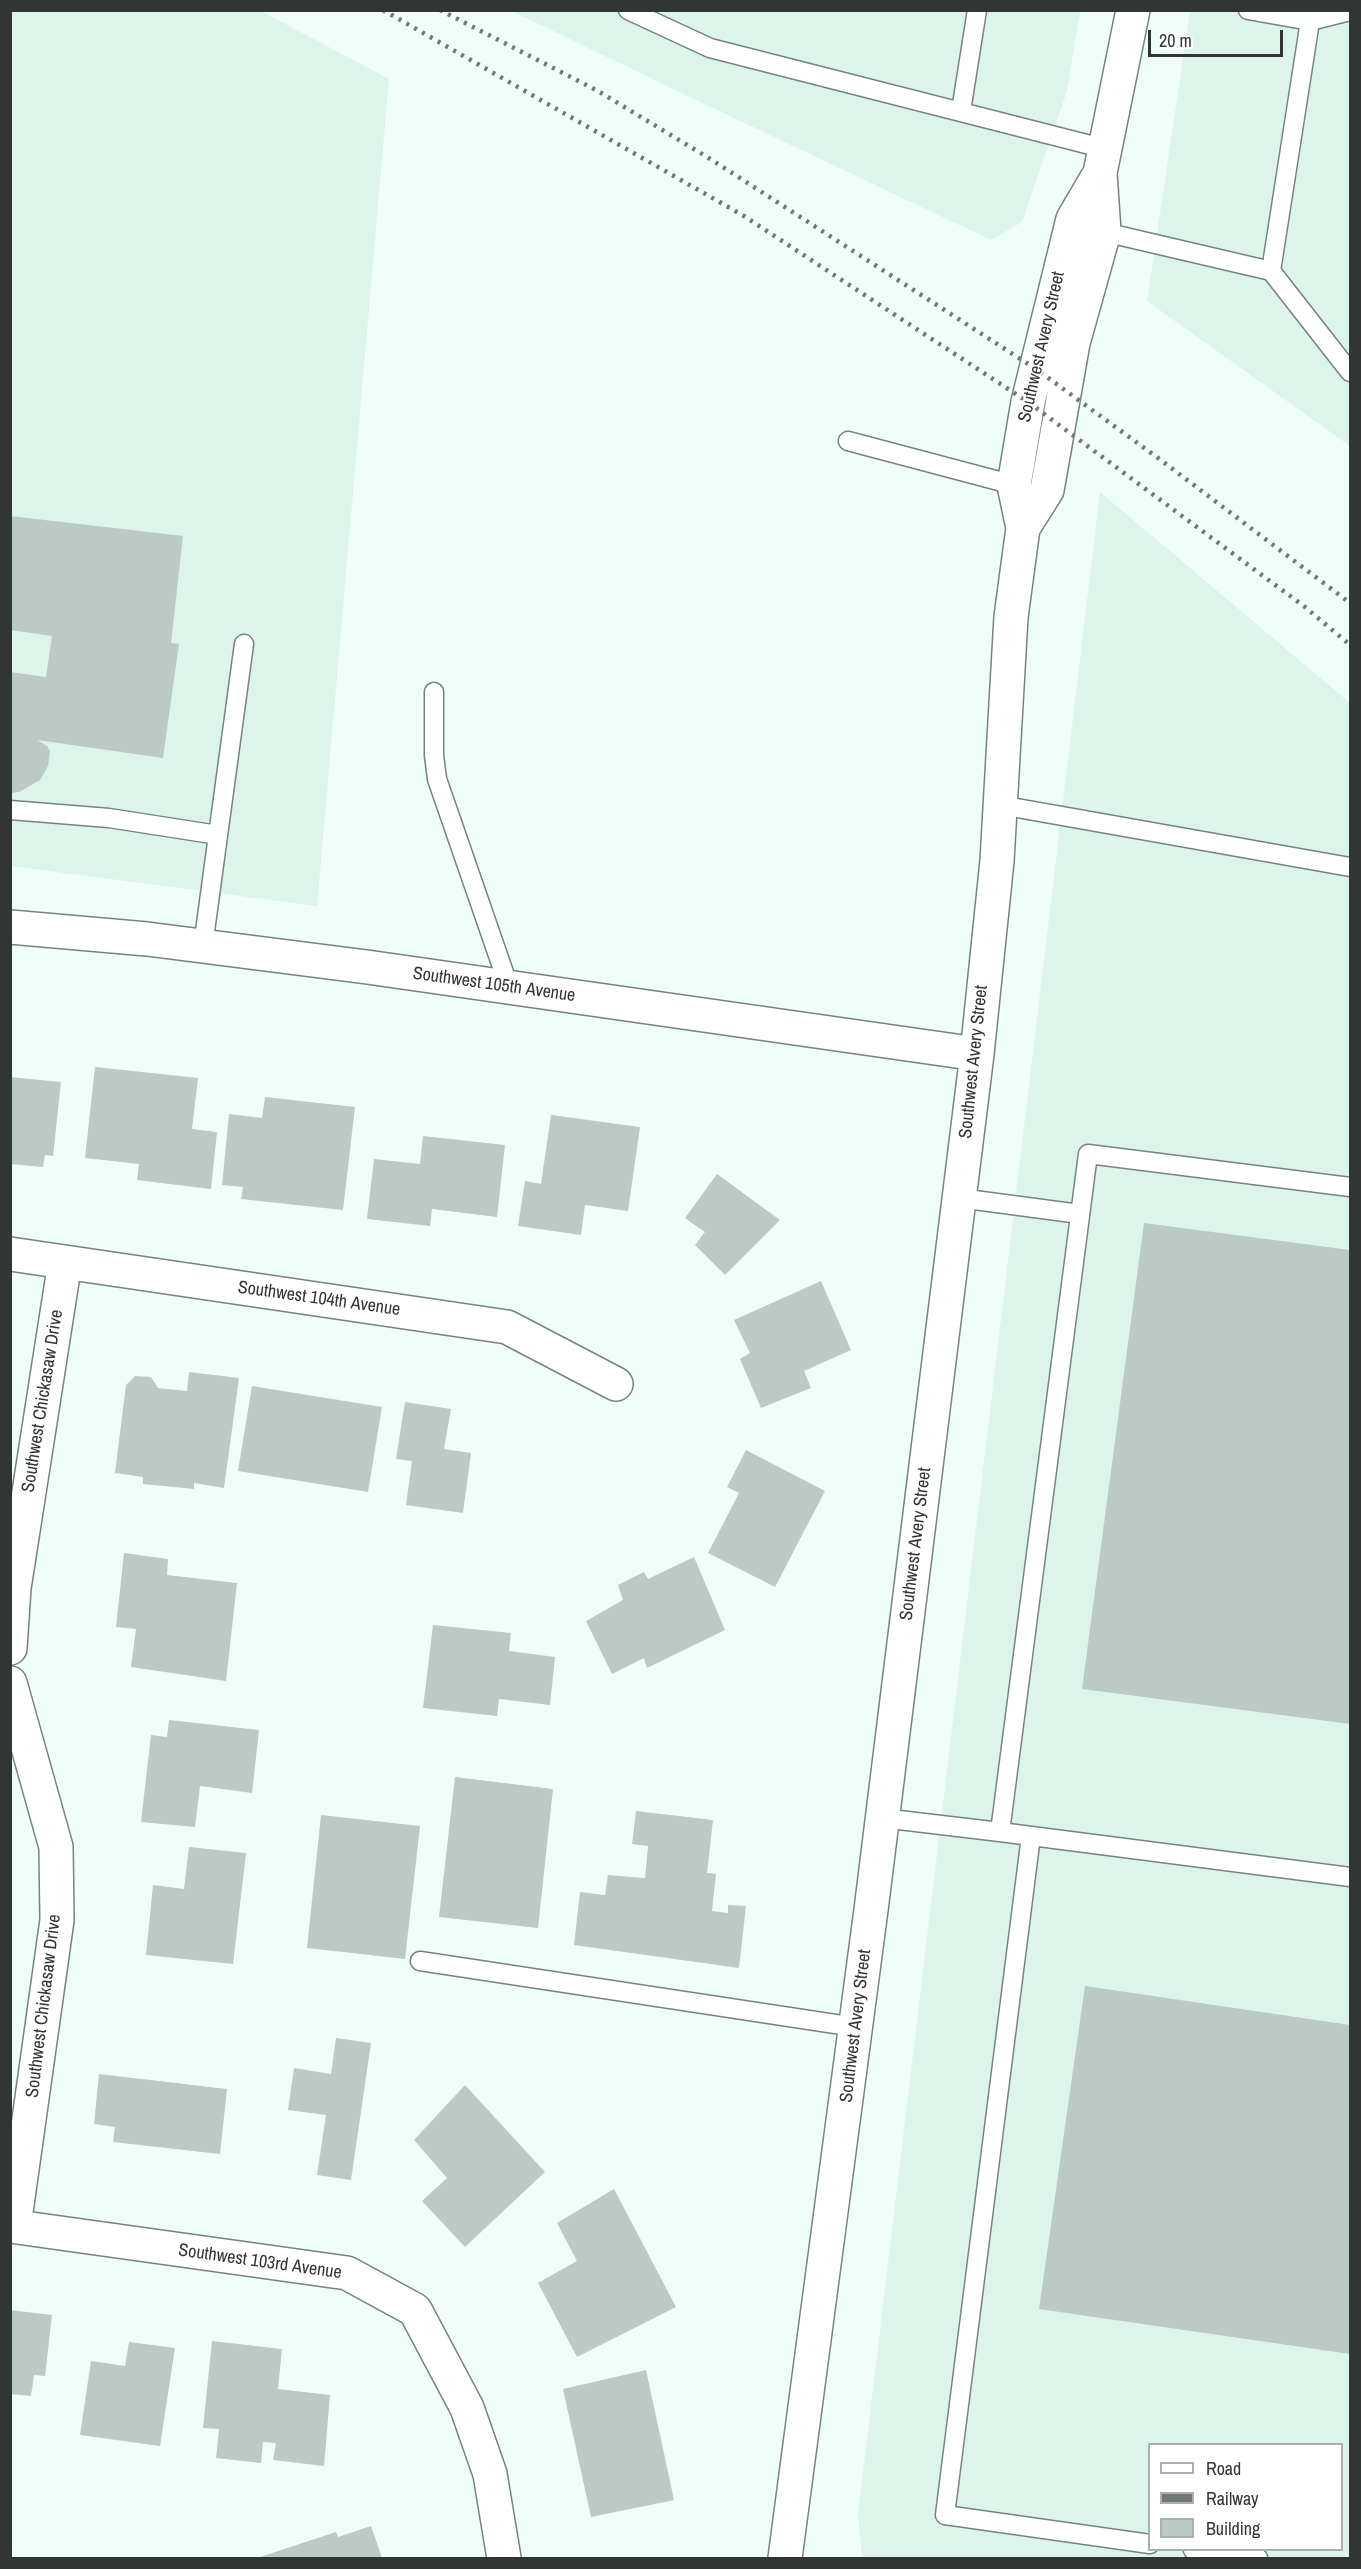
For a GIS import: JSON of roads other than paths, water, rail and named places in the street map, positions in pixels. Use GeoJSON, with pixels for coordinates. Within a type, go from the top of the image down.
{"type":"FeatureCollection","features":[{"type":"Feature","properties":{"kind":"street","name":"Southwest Avery Street"},"geometry":{"type":"LineString","coordinates":[[1023,528],[1047,490],[1073,343],[1104,232],[1103,161],[1133,10]]}},
{"type":"Feature","properties":{"kind":"street","name":"Southwest Avery Street"},"geometry":{"type":"LineString","coordinates":[[785,2559],[882,1818],[977,1054],[997,861],[1011,617],[1023,528],[1014,486],[1028,402],[1073,219],[1103,161]]}},
{"type":"Feature","properties":{"kind":"street","name":"Southwest 105th Avenue"},"geometry":{"type":"LineString","coordinates":[[10,927],[203,946],[977,1054]]}},
{"type":"Feature","properties":{"kind":"street","name":"Southwest 104th Avenue"},"geometry":{"type":"LineString","coordinates":[[10,1254],[507,1327],[616,1384]]}},
{"type":"Feature","properties":{"kind":"street","name":"Southwest Chickasaw Drive"},"geometry":{"type":"LineString","coordinates":[[10,1648],[14,1588],[65,1262]]}},
{"type":"Feature","properties":{"kind":"street","name":"Southwest Chickasaw Drive"},"geometry":{"type":"LineString","coordinates":[[10,1683],[56,1846],[57,1920],[12,2226]]}},
{"type":"Feature","properties":{"kind":"street","name":"Southwest 103rd Avenue"},"geometry":{"type":"LineString","coordinates":[[12,2226],[347,2273],[416,2310],[466,2408],[490,2475],[504,2559]]}},
{"type":"Feature","properties":{"kind":"lane"},"geometry":{"type":"LineString","coordinates":[[628,10],[710,48],[961,111],[1103,161]]}},
{"type":"Feature","properties":{"kind":"lane"},"geometry":{"type":"LineString","coordinates":[[961,111],[976,10]]}},
{"type":"Feature","properties":{"kind":"lane"},"geometry":{"type":"LineString","coordinates":[[1248,10],[1310,21],[1350,11]]}},
{"type":"Feature","properties":{"kind":"lane"},"geometry":{"type":"LineString","coordinates":[[1271,272],[1310,21]]}},
{"type":"Feature","properties":{"kind":"lane"},"geometry":{"type":"LineString","coordinates":[[1104,232],[1271,272],[1350,372]]}},
{"type":"Feature","properties":{"kind":"lane"},"geometry":{"type":"LineString","coordinates":[[848,441],[1014,486]]}},
{"type":"Feature","properties":{"kind":"lane"},"geometry":{"type":"LineString","coordinates":[[203,946],[244,644]]}},
{"type":"Feature","properties":{"kind":"lane"},"geometry":{"type":"LineString","coordinates":[[434,692],[436,778],[509,987]]}},
{"type":"Feature","properties":{"kind":"lane"},"geometry":{"type":"LineString","coordinates":[[1000,805],[1350,867]]}},
{"type":"Feature","properties":{"kind":"lane"},"geometry":{"type":"LineString","coordinates":[[10,810],[110,818],[218,835]]}},
{"type":"Feature","properties":{"kind":"lane"},"geometry":{"type":"LineString","coordinates":[[1000,1832],[1088,1154],[1350,1188]]}},
{"type":"Feature","properties":{"kind":"lane"},"geometry":{"type":"LineString","coordinates":[[959,1198],[1080,1214]]}},
{"type":"Feature","properties":{"kind":"lane"},"geometry":{"type":"LineString","coordinates":[[882,1818],[1350,1877]]}},
{"type":"Feature","properties":{"kind":"lane"},"geometry":{"type":"LineString","coordinates":[[1030,1836],[945,2515],[1148,2544]]}},
{"type":"Feature","properties":{"kind":"lane"},"geometry":{"type":"LineString","coordinates":[[420,1960],[855,2027]]}},
{"type":"Feature","properties":{"kind":"lane"},"geometry":{"type":"LineString","coordinates":[[1200,2551],[1258,2559]]}},
{"type":"Feature","properties":{"kind":"railway"},"geometry":{"type":"LineString","coordinates":[[383,10],[744,216],[1028,402],[1305,607],[1350,645]]}},
{"type":"Feature","properties":{"kind":"railway"},"geometry":{"type":"LineString","coordinates":[[440,10],[598,91],[712,160],[1036,369],[1350,603]]}}]}
